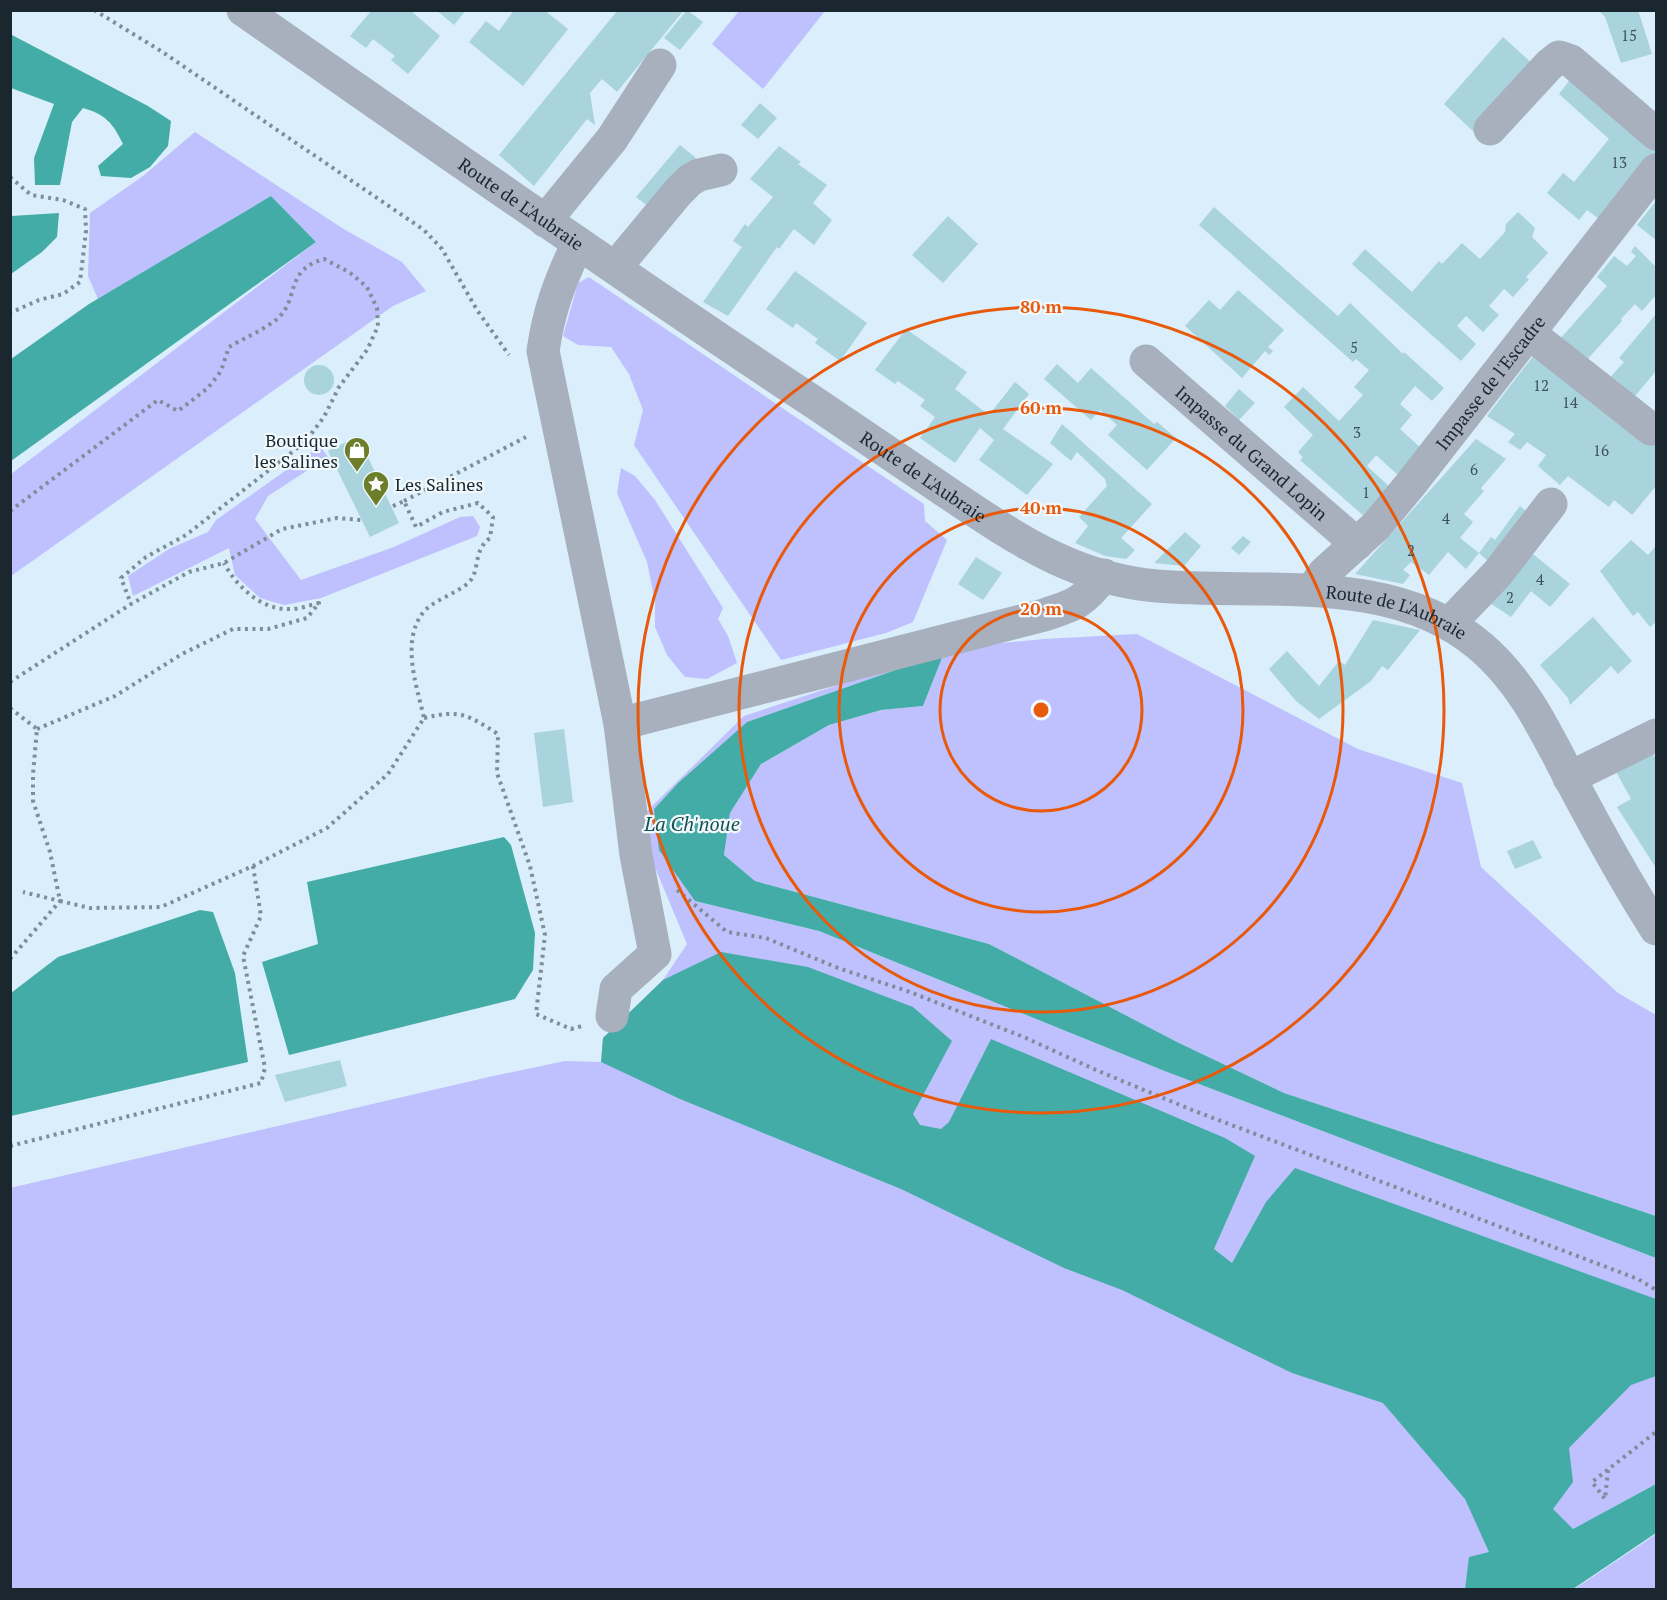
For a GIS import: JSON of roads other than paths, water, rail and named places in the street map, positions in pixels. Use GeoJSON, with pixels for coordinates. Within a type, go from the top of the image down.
{"type":"FeatureCollection","features":[{"type":"Feature","properties":{"kind":"street","name":"Route de L'Aubraie"},"geometry":{"type":"LineString","coordinates":[[243,10],[545,221],[1027,544],[1093,574],[1152,585],[1313,588],[1389,601],[1449,624],[1479,645],[1509,675],[1534,710],[1569,778],[1656,929]]}},
{"type":"Feature","properties":{"kind":"street"},"geometry":{"type":"LineString","coordinates":[[1490,129],[1549,64],[1559,57],[1571,61],[1656,134]]}},
{"type":"Feature","properties":{"kind":"street"},"geometry":{"type":"LineString","coordinates":[[545,221],[612,139],[660,65]]}},
{"type":"Feature","properties":{"kind":"street"},"geometry":{"type":"LineString","coordinates":[[615,268],[690,180],[699,175],[721,170]]}},
{"type":"Feature","properties":{"kind":"street","name":"Impasse de l'Escadre"},"geometry":{"type":"LineString","coordinates":[[1313,588],[1324,573],[1376,526],[1410,485],[1656,170]]}},
{"type":"Feature","properties":{"kind":"street"},"geometry":{"type":"LineString","coordinates":[[578,243],[558,286],[546,326],[543,351],[620,724],[636,855],[655,954],[616,989],[612,1016]]}},
{"type":"Feature","properties":{"kind":"street"},"geometry":{"type":"LineString","coordinates":[[1529,333],[1651,429]]}},
{"type":"Feature","properties":{"kind":"street","name":"Impasse du Grand Lopin"},"geometry":{"type":"LineString","coordinates":[[1146,361],[1356,544]]}},
{"type":"Feature","properties":{"kind":"street"},"geometry":{"type":"LineString","coordinates":[[1449,624],[1497,574],[1551,504]]}},
{"type":"Feature","properties":{"kind":"street"},"geometry":{"type":"LineString","coordinates":[[620,724],[1044,615],[1075,605],[1090,594],[1104,575]]}},
{"type":"Feature","properties":{"kind":"street"},"geometry":{"type":"LineString","coordinates":[[1569,778],[1656,735]]}},
{"type":"Feature","properties":{"kind":"water"},"geometry":{"type":"Polygon","coordinates":[[[10,34],[148,106],[171,121],[168,146],[150,167],[131,178],[101,176],[98,166],[123,144],[108,120],[83,108],[72,122],[60,185],[35,185],[34,158],[54,104],[11,88],[10,34]]]}},
{"type":"Feature","properties":{"kind":"water"},"geometry":{"type":"Polygon","coordinates":[[[271,196],[316,242],[11,461],[11,359],[89,304],[271,196]]]}},
{"type":"Feature","properties":{"kind":"water"},"geometry":{"type":"Polygon","coordinates":[[[59,213],[57,237],[42,252],[11,274],[11,216],[59,213]]]}},
{"type":"Feature","properties":{"kind":"water","name":"La Ch'noue"},"geometry":{"type":"Polygon","coordinates":[[[944,653],[923,706],[881,710],[829,725],[761,764],[730,813],[724,855],[755,881],[989,944],[1177,1042],[1284,1093],[1656,1216],[1656,1258],[1162,1070],[819,931],[695,901],[659,850],[654,809],[678,783],[747,722],[944,653]]]}},
{"type":"Feature","properties":{"kind":"water"},"geometry":{"type":"Polygon","coordinates":[[[504,837],[511,845],[535,933],[533,970],[515,999],[289,1055],[262,962],[318,944],[307,882],[504,837]]]}},
{"type":"Feature","properties":{"kind":"water"},"geometry":{"type":"Polygon","coordinates":[[[200,910],[213,912],[235,973],[248,1062],[11,1116],[11,993],[58,957],[200,910]]]}},
{"type":"Feature","properties":{"kind":"water"},"geometry":{"type":"Polygon","coordinates":[[[721,952],[808,967],[913,1007],[952,1041],[913,1114],[920,1125],[941,1129],[949,1122],[991,1039],[1225,1138],[1255,1156],[1214,1249],[1232,1263],[1266,1202],[1295,1168],[1656,1299],[1656,1376],[1631,1385],[1569,1448],[1573,1482],[1553,1509],[1573,1529],[1656,1484],[1656,1533],[1573,1589],[1465,1589],[1469,1557],[1489,1552],[1465,1499],[1383,1403],[1292,1373],[1122,1290],[1064,1268],[901,1189],[680,1099],[601,1062],[603,1038],[663,980],[721,952]]]}},
{"type":"Feature","properties":{"kind":"place","name":"Boutique les Salines"},"geometry":{"type":"Point","coordinates":[357,473]}},
{"type":"Feature","properties":{"kind":"place","name":"Les Salines"},"geometry":{"type":"Point","coordinates":[376,507]}}]}
